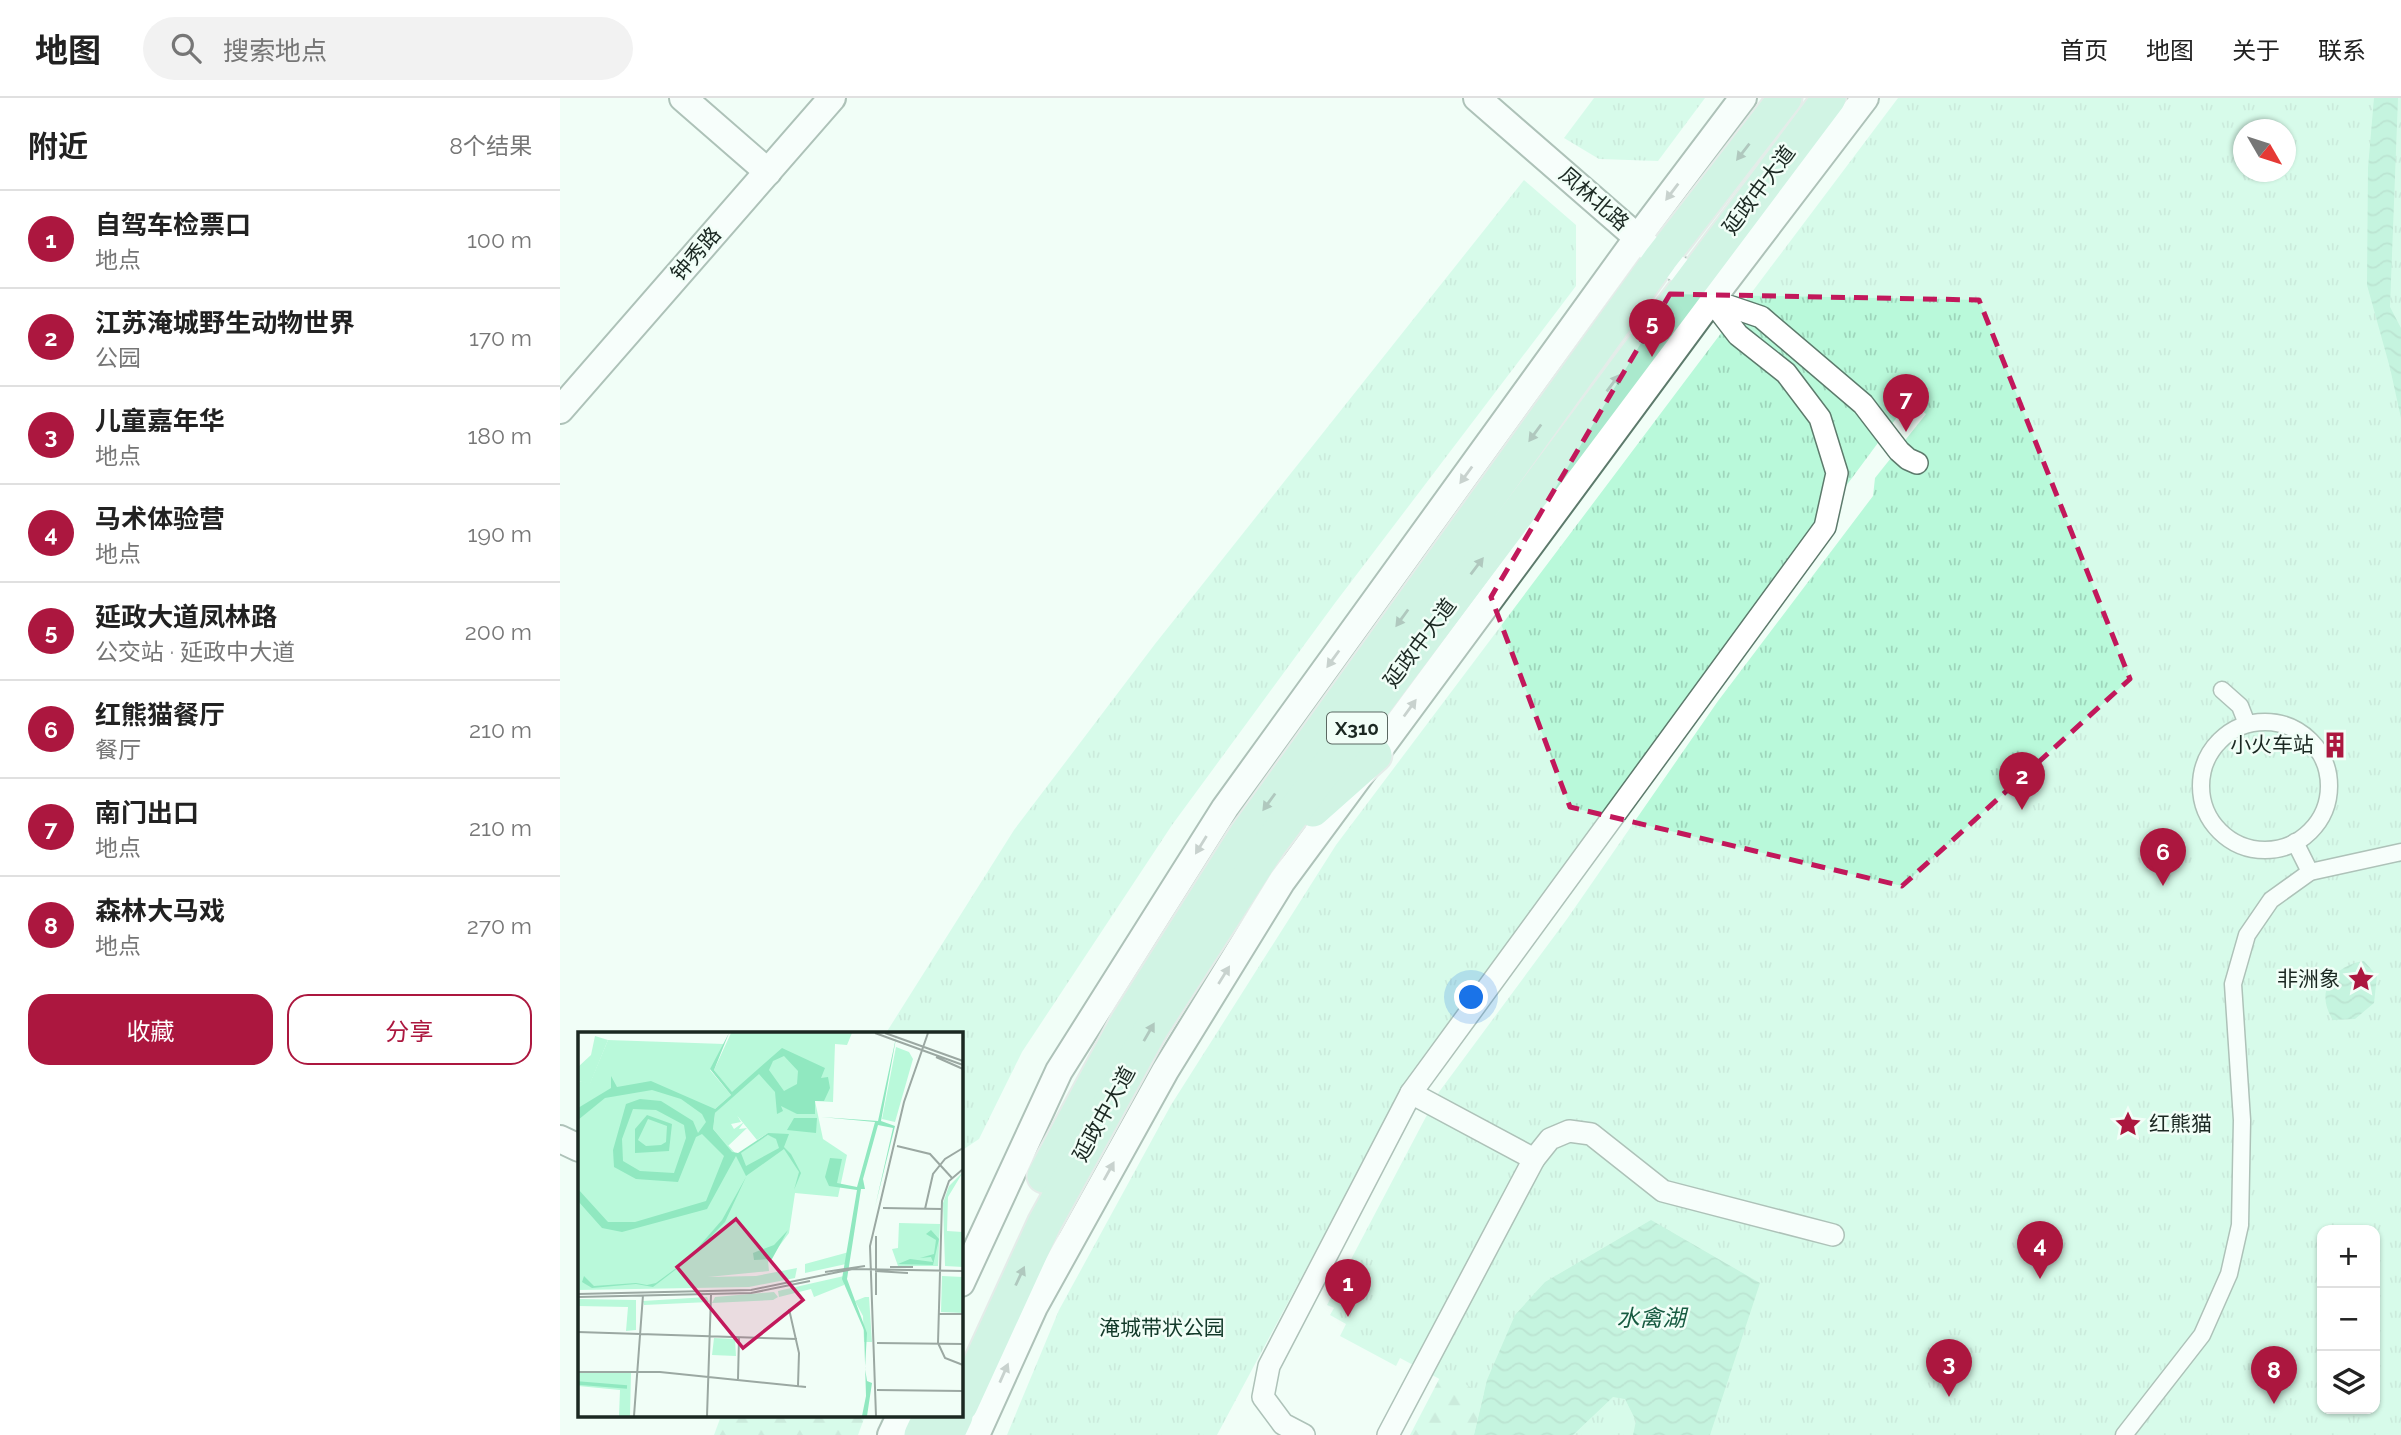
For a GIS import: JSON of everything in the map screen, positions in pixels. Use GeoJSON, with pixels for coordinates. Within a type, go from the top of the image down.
{"type":"FeatureCollection","features":[{"type":"Feature","properties":{"kind":"main road","name":"延政中大道"},"geometry":{"type":"LineString","coordinates":[[962,1348],[1021,1219],[1127,1021],[1245,835],[1649,248],[1785,98]]}},
{"type":"Feature","properties":{"kind":"main road","name":"延政中大道"},"geometry":{"type":"LineString","coordinates":[[962,1403],[1044,1224],[1151,1029],[1264,853],[1702,289],[1829,98]]}},
{"type":"Feature","properties":{"kind":"main road"},"geometry":{"type":"LineString","coordinates":[[1264,853],[1375,755]]}},
{"type":"Feature","properties":{"kind":"main road"},"geometry":{"type":"LineString","coordinates":[[921,1435],[929,1418]]}},
{"type":"Feature","properties":{"kind":"main road"},"geometry":{"type":"LineString","coordinates":[[947,1435],[955,1418]]}},
{"type":"Feature","properties":{"kind":"street"},"geometry":{"type":"LineString","coordinates":[[683,98],[768,172]]}},
{"type":"Feature","properties":{"kind":"street","name":"钟秀路"},"geometry":{"type":"LineString","coordinates":[[560,410],[832,98]]}},
{"type":"Feature","properties":{"kind":"street","name":"凤林北路"},"geometry":{"type":"LineString","coordinates":[[1477,98],[1649,248],[1702,289]]}},
{"type":"Feature","properties":{"kind":"street"},"geometry":{"type":"LineString","coordinates":[[962,1281],[1059,1070],[1225,808],[1649,248],[1743,98]]}},
{"type":"Feature","properties":{"kind":"street"},"geometry":{"type":"LineString","coordinates":[[976,1435],[1034,1307],[1165,1071],[1282,881],[1375,755],[1702,289],[1865,98]]}},
{"type":"Feature","properties":{"kind":"street"},"geometry":{"type":"LineString","coordinates":[[1702,289],[1760,317],[1863,404],[1899,451],[1917,463]]}},
{"type":"Feature","properties":{"kind":"street"},"geometry":{"type":"LineString","coordinates":[[1304,1435],[1283,1424],[1263,1397],[1269,1366],[1411,1093],[1825,527],[1838,473],[1820,418],[1786,373],[1738,335],[1702,289]]}},
{"type":"Feature","properties":{"kind":"street"},"geometry":{"type":"LineString","coordinates":[[2222,690],[2240,706],[2247,724]]}},
{"type":"Feature","properties":{"kind":"street"},"geometry":{"type":"LineString","coordinates":[[2274,722],[2294,728],[2312,741],[2324,759],[2329,779],[2328,801],[2319,821],[2304,837],[2295,842],[2286,847],[2264,850],[2243,847],[2225,836],[2210,821],[2202,802],[2201,781],[2206,760],[2217,743],[2234,730],[2247,724],[2274,722]]}},
{"type":"Feature","properties":{"kind":"street"},"geometry":{"type":"LineString","coordinates":[[2295,842],[2310,872]]}},
{"type":"Feature","properties":{"kind":"street"},"geometry":{"type":"LineString","coordinates":[[2124,1435],[2202,1335],[2229,1274],[2240,1224],[2242,1120],[2233,984],[2247,935],[2271,900],[2310,872],[2401,852]]}},
{"type":"Feature","properties":{"kind":"street"},"geometry":{"type":"LineString","coordinates":[[1411,1093],[1534,1159]]}},
{"type":"Feature","properties":{"kind":"street"},"geometry":{"type":"LineString","coordinates":[[1388,1435],[1534,1159],[1550,1139],[1569,1131],[1591,1134],[1663,1191],[1833,1235]]}},
{"type":"Feature","properties":{"kind":"street"},"geometry":{"type":"LineString","coordinates":[[560,1139],[578,1148]]}},
{"type":"Feature","properties":{"kind":"street"},"geometry":{"type":"LineString","coordinates":[[891,1435],[899,1418]]}},
{"type":"Feature","properties":{"kind":"highlighted area"},"geometry":{"type":"Polygon","coordinates":[[[1670,294],[1979,300],[2130,679],[1902,886],[1570,807],[1491,597],[1670,294]]]}},
{"type":"Feature","properties":{"kind":"green space"},"geometry":{"type":"Polygon","coordinates":[[[1594,98],[1705,98],[1658,161],[1599,159],[1564,138],[1594,98]]]}},
{"type":"Feature","properties":{"kind":"green space","name":"淹城带状公园"},"geometry":{"type":"Polygon","coordinates":[[[1898,98],[2401,98],[2401,1435],[1474,1435],[1484,1394],[1451,1377],[1447,1383],[1400,1358],[1396,1366],[1340,1336],[1346,1324],[1330,1315],[1334,1308],[1327,1305],[1439,1092],[1567,919],[1718,701],[1873,496],[1875,478],[1926,414],[1909,401],[1411,1073],[1217,1435],[1007,1435],[1059,1310],[1171,1105],[1336,845],[1898,98]]]}},
{"type":"Feature","properties":{"kind":"green space"},"geometry":{"type":"Polygon","coordinates":[[[1524,180],[1576,225],[1576,286],[1335,603],[1172,825],[1022,1052],[979,1139],[962,1150],[962,1032],[887,1032],[1014,830],[1155,644],[1524,180]]]}},
{"type":"Feature","properties":{"kind":"green space"},"geometry":{"type":"Polygon","coordinates":[[[1557,1153],[1487,1380],[1474,1435],[1410,1435],[1557,1153]]]}},
{"type":"Feature","properties":{"kind":"green space"},"geometry":{"type":"Polygon","coordinates":[[[720,1418],[864,1418],[858,1435],[714,1435],[720,1418]]]}},
{"type":"Feature","properties":{"kind":"water"},"geometry":{"type":"Polygon","coordinates":[[[2374,98],[2398,98],[2390,307],[2401,328],[2401,418],[2367,285],[2368,168],[2374,98]]]}},
{"type":"Feature","properties":{"kind":"water"},"geometry":{"type":"Polygon","coordinates":[[[2364,961],[2377,976],[2374,1003],[2355,1019],[2333,1020],[2325,999],[2330,982],[2343,968],[2364,961]]]}},
{"type":"Feature","properties":{"kind":"water","name":"水禽湖"},"geometry":{"type":"Polygon","coordinates":[[[1651,1220],[1760,1283],[1710,1435],[1633,1435],[1636,1421],[1625,1399],[1613,1397],[1573,1435],[1474,1435],[1487,1380],[1515,1315],[1545,1282],[1651,1220]]]}},
{"type":"Feature","properties":{"kind":"place","name":"延政大道凤林路"},"geometry":{"type":"Point","coordinates":[1652,357]}},
{"type":"Feature","properties":{"kind":"place","name":"南门出口"},"geometry":{"type":"Point","coordinates":[1906,432]}},
{"type":"Feature","properties":{"kind":"place","name":"小火车站"},"geometry":{"type":"Point","coordinates":[2335,745]}},
{"type":"Feature","properties":{"kind":"place","name":"江苏淹城野生动物世界"},"geometry":{"type":"Point","coordinates":[2022,810]}},
{"type":"Feature","properties":{"kind":"place","name":"红熊猫餐厅"},"geometry":{"type":"Point","coordinates":[2163,886]}},
{"type":"Feature","properties":{"kind":"place","name":"非洲象"},"geometry":{"type":"Point","coordinates":[2361,979]}},
{"type":"Feature","properties":{"kind":"place","name":"红熊猫"},"geometry":{"type":"Point","coordinates":[2128,1124]}},
{"type":"Feature","properties":{"kind":"place","name":"马术体验营"},"geometry":{"type":"Point","coordinates":[2040,1279]}},
{"type":"Feature","properties":{"kind":"place","name":"自驾车检票口"},"geometry":{"type":"Point","coordinates":[1348,1317]}},
{"type":"Feature","properties":{"kind":"place","name":"儿童嘉年华"},"geometry":{"type":"Point","coordinates":[1949,1397]}},
{"type":"Feature","properties":{"kind":"place","name":"森林大马戏"},"geometry":{"type":"Point","coordinates":[2274,1404]}}]}
